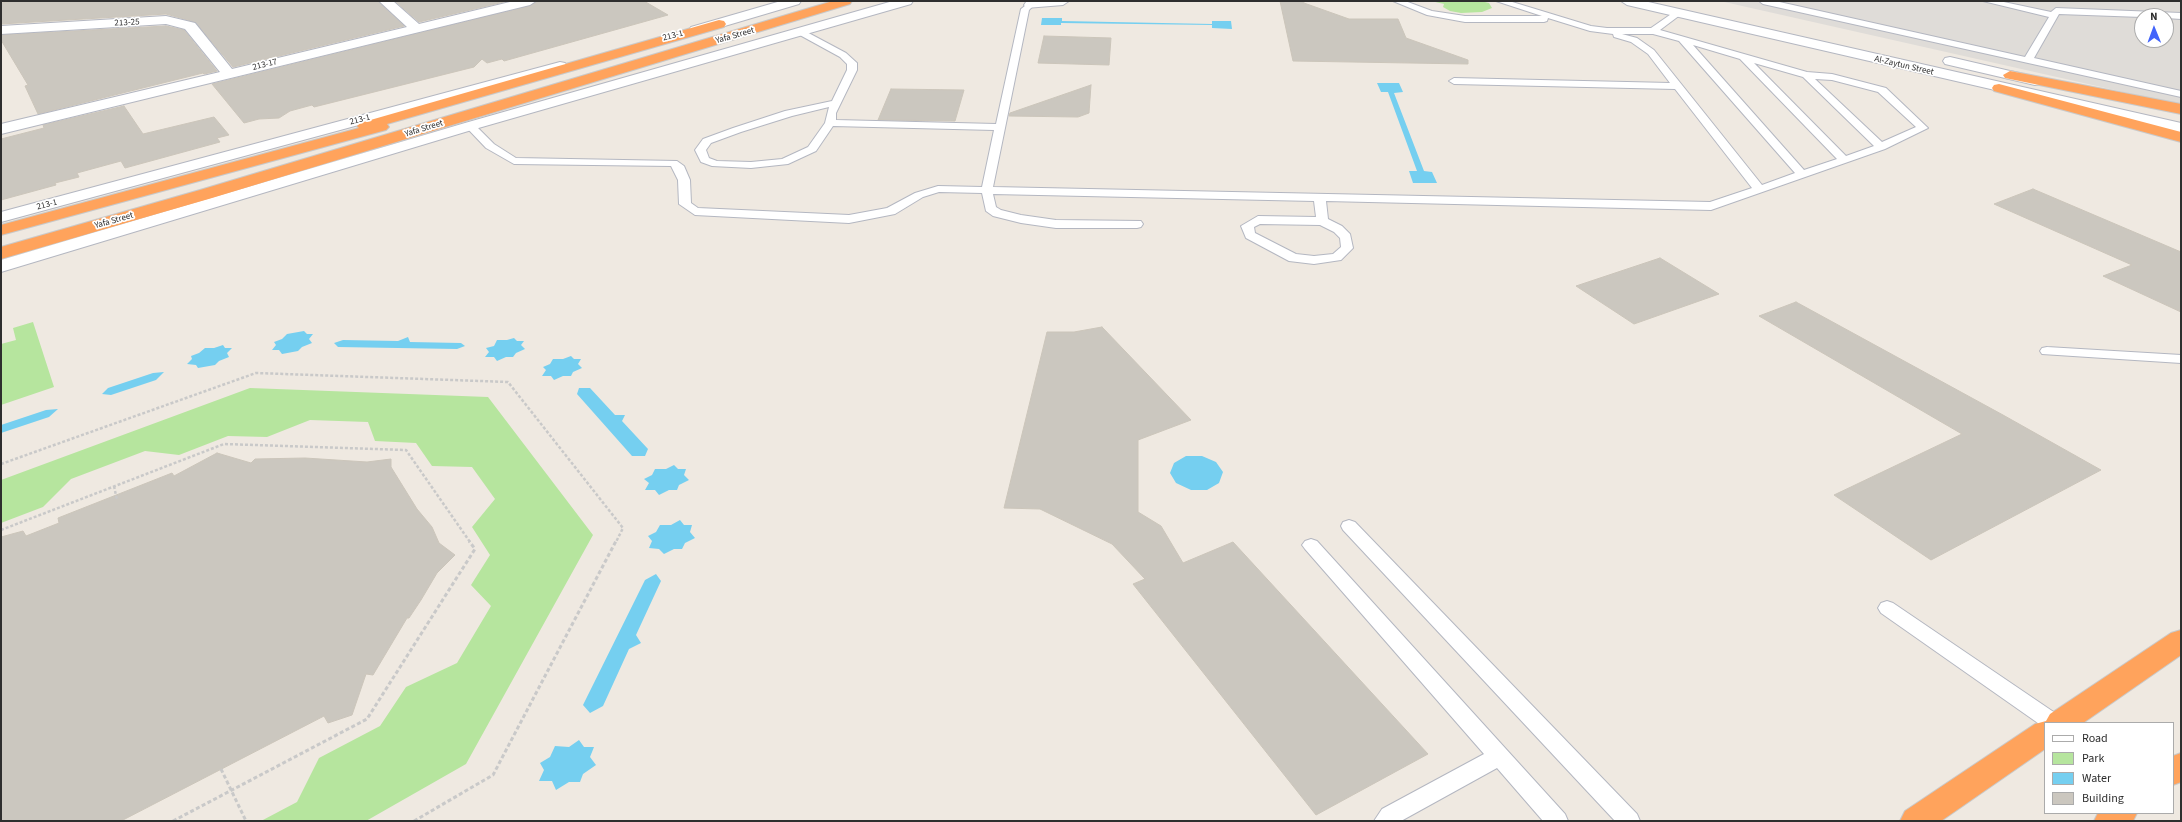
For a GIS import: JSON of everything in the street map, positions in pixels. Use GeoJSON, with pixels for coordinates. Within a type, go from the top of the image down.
{"type":"FeatureCollection","features":[{"type":"Feature","properties":{"kind":"highway","name":"Yafa Street"},"geometry":{"type":"LineString","coordinates":[[1,230],[184,178],[459,106],[679,44],[820,1]]}},
{"type":"Feature","properties":{"kind":"highway","name":"Yafa Street"},"geometry":{"type":"LineString","coordinates":[[1,253],[206,194],[846,1]]}},
{"type":"Feature","properties":{"kind":"highway"},"geometry":{"type":"LineString","coordinates":[[184,178],[719,24]]}},
{"type":"Feature","properties":{"kind":"highway"},"geometry":{"type":"LineString","coordinates":[[206,194],[434,129],[751,46]]}},
{"type":"Feature","properties":{"kind":"highway"},"geometry":{"type":"LineString","coordinates":[[2010,75],[2181,109]]}},
{"type":"Feature","properties":{"kind":"highway"},"geometry":{"type":"LineString","coordinates":[[1999,88],[2181,137]]}},
{"type":"Feature","properties":{"kind":"highway"},"geometry":{"type":"LineString","coordinates":[[2061,722],[2181,641]]}},
{"type":"Feature","properties":{"kind":"highway"},"geometry":{"type":"LineString","coordinates":[[1916,821],[2044,734]]}},
{"type":"Feature","properties":{"kind":"highway"},"geometry":{"type":"LineString","coordinates":[[2110,821],[2120,814]]}},
{"type":"Feature","properties":{"kind":"main road"},"geometry":{"type":"LineString","coordinates":[[385,1],[416,28]]}},
{"type":"Feature","properties":{"kind":"main road","name":"213-17"},"geometry":{"type":"LineString","coordinates":[[3,124],[229,74],[530,1]]}},
{"type":"Feature","properties":{"kind":"main road","name":"213-1"},"geometry":{"type":"LineString","coordinates":[[1,217],[719,24],[795,1]]}},
{"type":"Feature","properties":{"kind":"main road"},"geometry":{"type":"LineString","coordinates":[[1,266],[470,126],[907,1]]}},
{"type":"Feature","properties":{"kind":"main road"},"geometry":{"type":"LineString","coordinates":[[1030,5],[1063,1]]}},
{"type":"Feature","properties":{"kind":"main road","name":"Al-Zaytun Street"},"geometry":{"type":"LineString","coordinates":[[1627,1],[1999,88],[2045,91],[2181,119]]}},
{"type":"Feature","properties":{"kind":"main road","name":"213-25"},"geometry":{"type":"LineString","coordinates":[[1,30],[166,20],[190,26],[229,74]]}},
{"type":"Feature","properties":{"kind":"main road","name":"Al-Zaytun Street"},"geometry":{"type":"LineString","coordinates":[[1940,58],[2010,75],[2045,91],[2181,128]]}},
{"type":"Feature","properties":{"kind":"lane"},"geometry":{"type":"LineString","coordinates":[[1397,1],[1430,13],[1465,19],[1561,19]]}},
{"type":"Feature","properties":{"kind":"lane"},"geometry":{"type":"LineString","coordinates":[[1485,19],[1505,11],[1505,7],[1500,1]]}},
{"type":"Feature","properties":{"kind":"lane"},"geometry":{"type":"LineString","coordinates":[[1500,1],[1634,40],[1651,52],[1759,189]]}},
{"type":"Feature","properties":{"kind":"lane"},"geometry":{"type":"LineString","coordinates":[[1763,1],[2181,94]]}},
{"type":"Feature","properties":{"kind":"lane"},"geometry":{"type":"LineString","coordinates":[[1987,1],[2054,15]]}},
{"type":"Feature","properties":{"kind":"lane"},"geometry":{"type":"LineString","coordinates":[[1030,5],[1025,9],[987,190],[987,201],[990,208],[998,213],[1021,219],[1056,224],[1137,224]]}},
{"type":"Feature","properties":{"kind":"lane"},"geometry":{"type":"LineString","coordinates":[[2028,60],[2056,11],[2181,16]]}},
{"type":"Feature","properties":{"kind":"lane"},"geometry":{"type":"LineString","coordinates":[[1653,31],[1677,13]]}},
{"type":"Feature","properties":{"kind":"lane"},"geometry":{"type":"LineString","coordinates":[[470,126],[490,146],[514,162],[673,163],[678,166],[684,180],[685,204],[695,211],[849,219],[891,211],[919,195],[938,189],[1711,206],[1881,147],[1923,128],[1882,90],[1832,77],[1806,75],[1653,31],[1607,31]]}},
{"type":"Feature","properties":{"kind":"lane"},"geometry":{"type":"LineString","coordinates":[[801,32],[843,55],[852,63],[852,70],[831,113],[830,123],[812,149],[784,162],[751,165],[716,164],[705,160],[700,150],[707,141],[737,130],[789,113],[835,104]]}},
{"type":"Feature","properties":{"kind":"lane"},"geometry":{"type":"LineString","coordinates":[[1682,39],[1802,174]]}},
{"type":"Feature","properties":{"kind":"lane"},"geometry":{"type":"LineString","coordinates":[[1743,57],[1844,160]]}},
{"type":"Feature","properties":{"kind":"lane"},"geometry":{"type":"LineString","coordinates":[[1806,75],[1881,147]]}},
{"type":"Feature","properties":{"kind":"lane"},"geometry":{"type":"LineString","coordinates":[[1454,81],[1678,86]]}},
{"type":"Feature","properties":{"kind":"lane"},"geometry":{"type":"LineString","coordinates":[[830,123],[1000,127]]}},
{"type":"Feature","properties":{"kind":"lane"},"geometry":{"type":"LineString","coordinates":[[1320,198],[1322,221]]}},
{"type":"Feature","properties":{"kind":"lane"},"geometry":{"type":"LineString","coordinates":[[1258,220],[1322,221],[1338,228],[1346,237],[1347,248],[1337,257],[1314,260],[1293,258],[1250,235],[1247,226],[1258,220]]}},
{"type":"Feature","properties":{"kind":"lane"},"geometry":{"type":"LineString","coordinates":[[2047,351],[2181,359]]}},
{"type":"Feature","properties":{"kind":"lane"},"geometry":{"type":"LineString","coordinates":[[1349,526],[1629,821]]}},
{"type":"Feature","properties":{"kind":"lane"},"geometry":{"type":"LineString","coordinates":[[1311,545],[1557,821]]}},
{"type":"Feature","properties":{"kind":"lane"},"geometry":{"type":"LineString","coordinates":[[1887,608],[2053,722]]}},
{"type":"Feature","properties":{"kind":"lane"},"geometry":{"type":"LineString","coordinates":[[1385,821],[1390,816],[1499,756]]}},
{"type":"Feature","properties":{"kind":"path"},"geometry":{"type":"LineString","coordinates":[[1,464],[256,373],[508,382],[623,528],[493,775],[414,821]]}},
{"type":"Feature","properties":{"kind":"path"},"geometry":{"type":"LineString","coordinates":[[1,530],[224,444],[406,450],[475,549],[367,719],[173,821]]}},
{"type":"Feature","properties":{"kind":"path"},"geometry":{"type":"LineString","coordinates":[[114,486],[117,500]]}},
{"type":"Feature","properties":{"kind":"path"},"geometry":{"type":"LineString","coordinates":[[221,769],[246,821]]}},
{"type":"Feature","properties":{"kind":"green space"},"geometry":{"type":"Polygon","coordinates":[[[1431,1],[1481,1],[1489,3],[1492,8],[1482,12],[1461,13],[1450,11],[1443,7],[1444,4],[1431,1]]]}},
{"type":"Feature","properties":{"kind":"green space"},"geometry":{"type":"Polygon","coordinates":[[[33,322],[54,387],[1,405],[1,344],[16,340],[13,328],[33,322]]]}},
{"type":"Feature","properties":{"kind":"green space"},"geometry":{"type":"Polygon","coordinates":[[[250,388],[488,397],[593,535],[466,764],[366,821],[261,821],[297,802],[319,758],[380,726],[406,687],[457,663],[491,606],[471,585],[490,555],[472,527],[495,499],[472,467],[432,466],[416,443],[375,441],[368,422],[310,420],[267,437],[228,436],[179,455],[145,451],[71,479],[43,507],[1,523],[1,480],[250,388]]]}},
{"type":"Feature","properties":{"kind":"shaded area"},"geometry":{"type":"Polygon","coordinates":[[[1720,1],[2181,1],[2181,105],[1720,1]]]}},
{"type":"Feature","properties":{"kind":"water"},"geometry":{"type":"Polygon","coordinates":[[[1042,18],[1062,18],[1062,21],[1212,24],[1212,21],[1231,21],[1232,29],[1212,28],[1212,25],[1061,23],[1061,25],[1041,25],[1042,18]]]}},
{"type":"Feature","properties":{"kind":"water"},"geometry":{"type":"Polygon","coordinates":[[[1377,83],[1399,83],[1403,92],[1394,93],[1424,171],[1432,172],[1437,183],[1413,183],[1409,171],[1417,171],[1388,92],[1381,92],[1377,83]]]}},
{"type":"Feature","properties":{"kind":"water"},"geometry":{"type":"Polygon","coordinates":[[[304,331],[307,334],[313,334],[309,339],[312,343],[302,347],[298,351],[282,354],[279,350],[272,350],[276,345],[274,342],[282,339],[287,334],[304,331]]]}},
{"type":"Feature","properties":{"kind":"water"},"geometry":{"type":"Polygon","coordinates":[[[408,337],[410,342],[461,343],[465,346],[457,349],[338,347],[334,343],[343,340],[398,341],[408,337]]]}},
{"type":"Feature","properties":{"kind":"water"},"geometry":{"type":"Polygon","coordinates":[[[514,338],[517,341],[524,341],[521,345],[525,349],[516,353],[513,357],[506,357],[497,361],[494,357],[485,357],[489,352],[486,348],[494,346],[497,340],[514,338]]]}},
{"type":"Feature","properties":{"kind":"water"},"geometry":{"type":"Polygon","coordinates":[[[223,345],[225,348],[232,348],[227,353],[229,357],[219,361],[215,365],[198,368],[196,365],[187,364],[192,359],[191,356],[199,353],[205,348],[214,348],[223,345]]]}},
{"type":"Feature","properties":{"kind":"water"},"geometry":{"type":"Polygon","coordinates":[[[571,356],[574,359],[581,359],[578,364],[582,368],[573,372],[571,376],[563,376],[554,380],[551,376],[542,376],[546,370],[543,367],[550,364],[553,359],[563,359],[571,356]]]}},
{"type":"Feature","properties":{"kind":"water"},"geometry":{"type":"Polygon","coordinates":[[[164,372],[156,380],[111,395],[102,394],[108,388],[153,373],[164,372]]]}},
{"type":"Feature","properties":{"kind":"water"},"geometry":{"type":"Polygon","coordinates":[[[579,388],[590,388],[615,415],[625,415],[622,421],[648,449],[645,456],[632,456],[577,394],[579,388]]]}},
{"type":"Feature","properties":{"kind":"water"},"geometry":{"type":"Polygon","coordinates":[[[58,409],[49,417],[1,433],[1,425],[46,410],[58,409]]]}},
{"type":"Feature","properties":{"kind":"water"},"geometry":{"type":"Polygon","coordinates":[[[1186,456],[1202,456],[1216,462],[1223,472],[1219,483],[1207,490],[1191,490],[1176,483],[1170,473],[1174,463],[1186,456]]]}},
{"type":"Feature","properties":{"kind":"water"},"geometry":{"type":"Polygon","coordinates":[[[674,465],[678,469],[686,469],[684,475],[689,480],[679,485],[677,490],[669,490],[659,495],[655,490],[645,490],[649,483],[644,479],[652,475],[655,469],[666,469],[674,465]]]}},
{"type":"Feature","properties":{"kind":"water"},"geometry":{"type":"Polygon","coordinates":[[[680,520],[684,525],[692,525],[690,532],[695,538],[685,543],[682,549],[674,549],[664,554],[659,549],[649,548],[652,541],[648,536],[656,532],[660,525],[671,525],[680,520]]]}},
{"type":"Feature","properties":{"kind":"water"},"geometry":{"type":"Polygon","coordinates":[[[656,574],[661,581],[636,635],[641,643],[629,649],[603,706],[590,713],[583,705],[645,580],[656,574]]]}},
{"type":"Feature","properties":{"kind":"water"},"geometry":{"type":"Polygon","coordinates":[[[579,740],[584,747],[594,747],[590,757],[596,765],[583,774],[580,782],[569,782],[556,790],[552,781],[539,781],[544,770],[540,763],[550,757],[555,746],[569,747],[579,740]]]}},
{"type":"Feature","properties":{"kind":"building"},"geometry":{"type":"Polygon","coordinates":[[[15,1],[378,1],[404,26],[233,67],[195,22],[166,14],[1,24],[1,3],[15,1]]]}},
{"type":"Feature","properties":{"kind":"building"},"geometry":{"type":"Polygon","coordinates":[[[395,1],[508,1],[419,22],[395,1]]]}},
{"type":"Feature","properties":{"kind":"building"},"geometry":{"type":"Polygon","coordinates":[[[537,1],[644,1],[668,15],[504,61],[502,59],[487,63],[482,59],[474,67],[314,107],[312,105],[290,111],[279,118],[259,119],[244,123],[212,84],[530,6],[537,1]]]}},
{"type":"Feature","properties":{"kind":"building"},"geometry":{"type":"Polygon","coordinates":[[[1280,1],[1303,1],[1304,3],[1349,19],[1398,19],[1406,38],[1468,60],[1468,64],[1293,61],[1280,1]]]}},
{"type":"Feature","properties":{"kind":"building"},"geometry":{"type":"Polygon","coordinates":[[[166,26],[184,30],[217,71],[203,73],[38,114],[25,86],[28,85],[1,40],[1,35],[166,26]]]}},
{"type":"Feature","properties":{"kind":"building"},"geometry":{"type":"Polygon","coordinates":[[[1044,36],[1111,38],[1109,65],[1038,63],[1044,36]]]}},
{"type":"Feature","properties":{"kind":"building"},"geometry":{"type":"Polygon","coordinates":[[[1091,85],[1089,113],[1078,117],[1009,116],[1010,113],[1091,85]]]}},
{"type":"Feature","properties":{"kind":"building"},"geometry":{"type":"Polygon","coordinates":[[[891,89],[964,90],[955,121],[878,120],[891,89]]]}},
{"type":"Feature","properties":{"kind":"building"},"geometry":{"type":"Polygon","coordinates":[[[124,106],[143,134],[214,117],[229,135],[217,138],[220,142],[125,168],[121,161],[77,173],[79,177],[1,200],[1,139],[44,128],[43,125],[124,106]]]}},
{"type":"Feature","properties":{"kind":"building"},"geometry":{"type":"Polygon","coordinates":[[[2033,189],[2181,252],[2181,312],[2103,276],[2132,265],[1994,204],[2033,189]]]}},
{"type":"Feature","properties":{"kind":"building"},"geometry":{"type":"Polygon","coordinates":[[[1660,258],[1719,294],[1634,324],[1576,286],[1660,258]]]}},
{"type":"Feature","properties":{"kind":"building"},"geometry":{"type":"Polygon","coordinates":[[[1796,302],[2101,470],[1931,560],[1834,495],[1962,434],[1759,316],[1796,302]]]}},
{"type":"Feature","properties":{"kind":"building"},"geometry":{"type":"Polygon","coordinates":[[[1102,327],[1191,420],[1138,440],[1138,512],[1161,526],[1183,563],[1233,542],[1428,754],[1316,815],[1133,584],[1145,579],[1112,544],[1040,509],[1004,508],[1047,332],[1074,332],[1102,327]]]}},
{"type":"Feature","properties":{"kind":"building"},"geometry":{"type":"Polygon","coordinates":[[[217,453],[251,463],[255,459],[305,458],[367,462],[391,459],[391,467],[417,509],[432,527],[439,543],[455,555],[437,573],[409,618],[407,618],[373,675],[366,674],[352,715],[328,723],[324,716],[121,821],[1,821],[1,537],[23,531],[26,536],[59,523],[58,518],[172,473],[174,476],[217,453]]]}}]}
